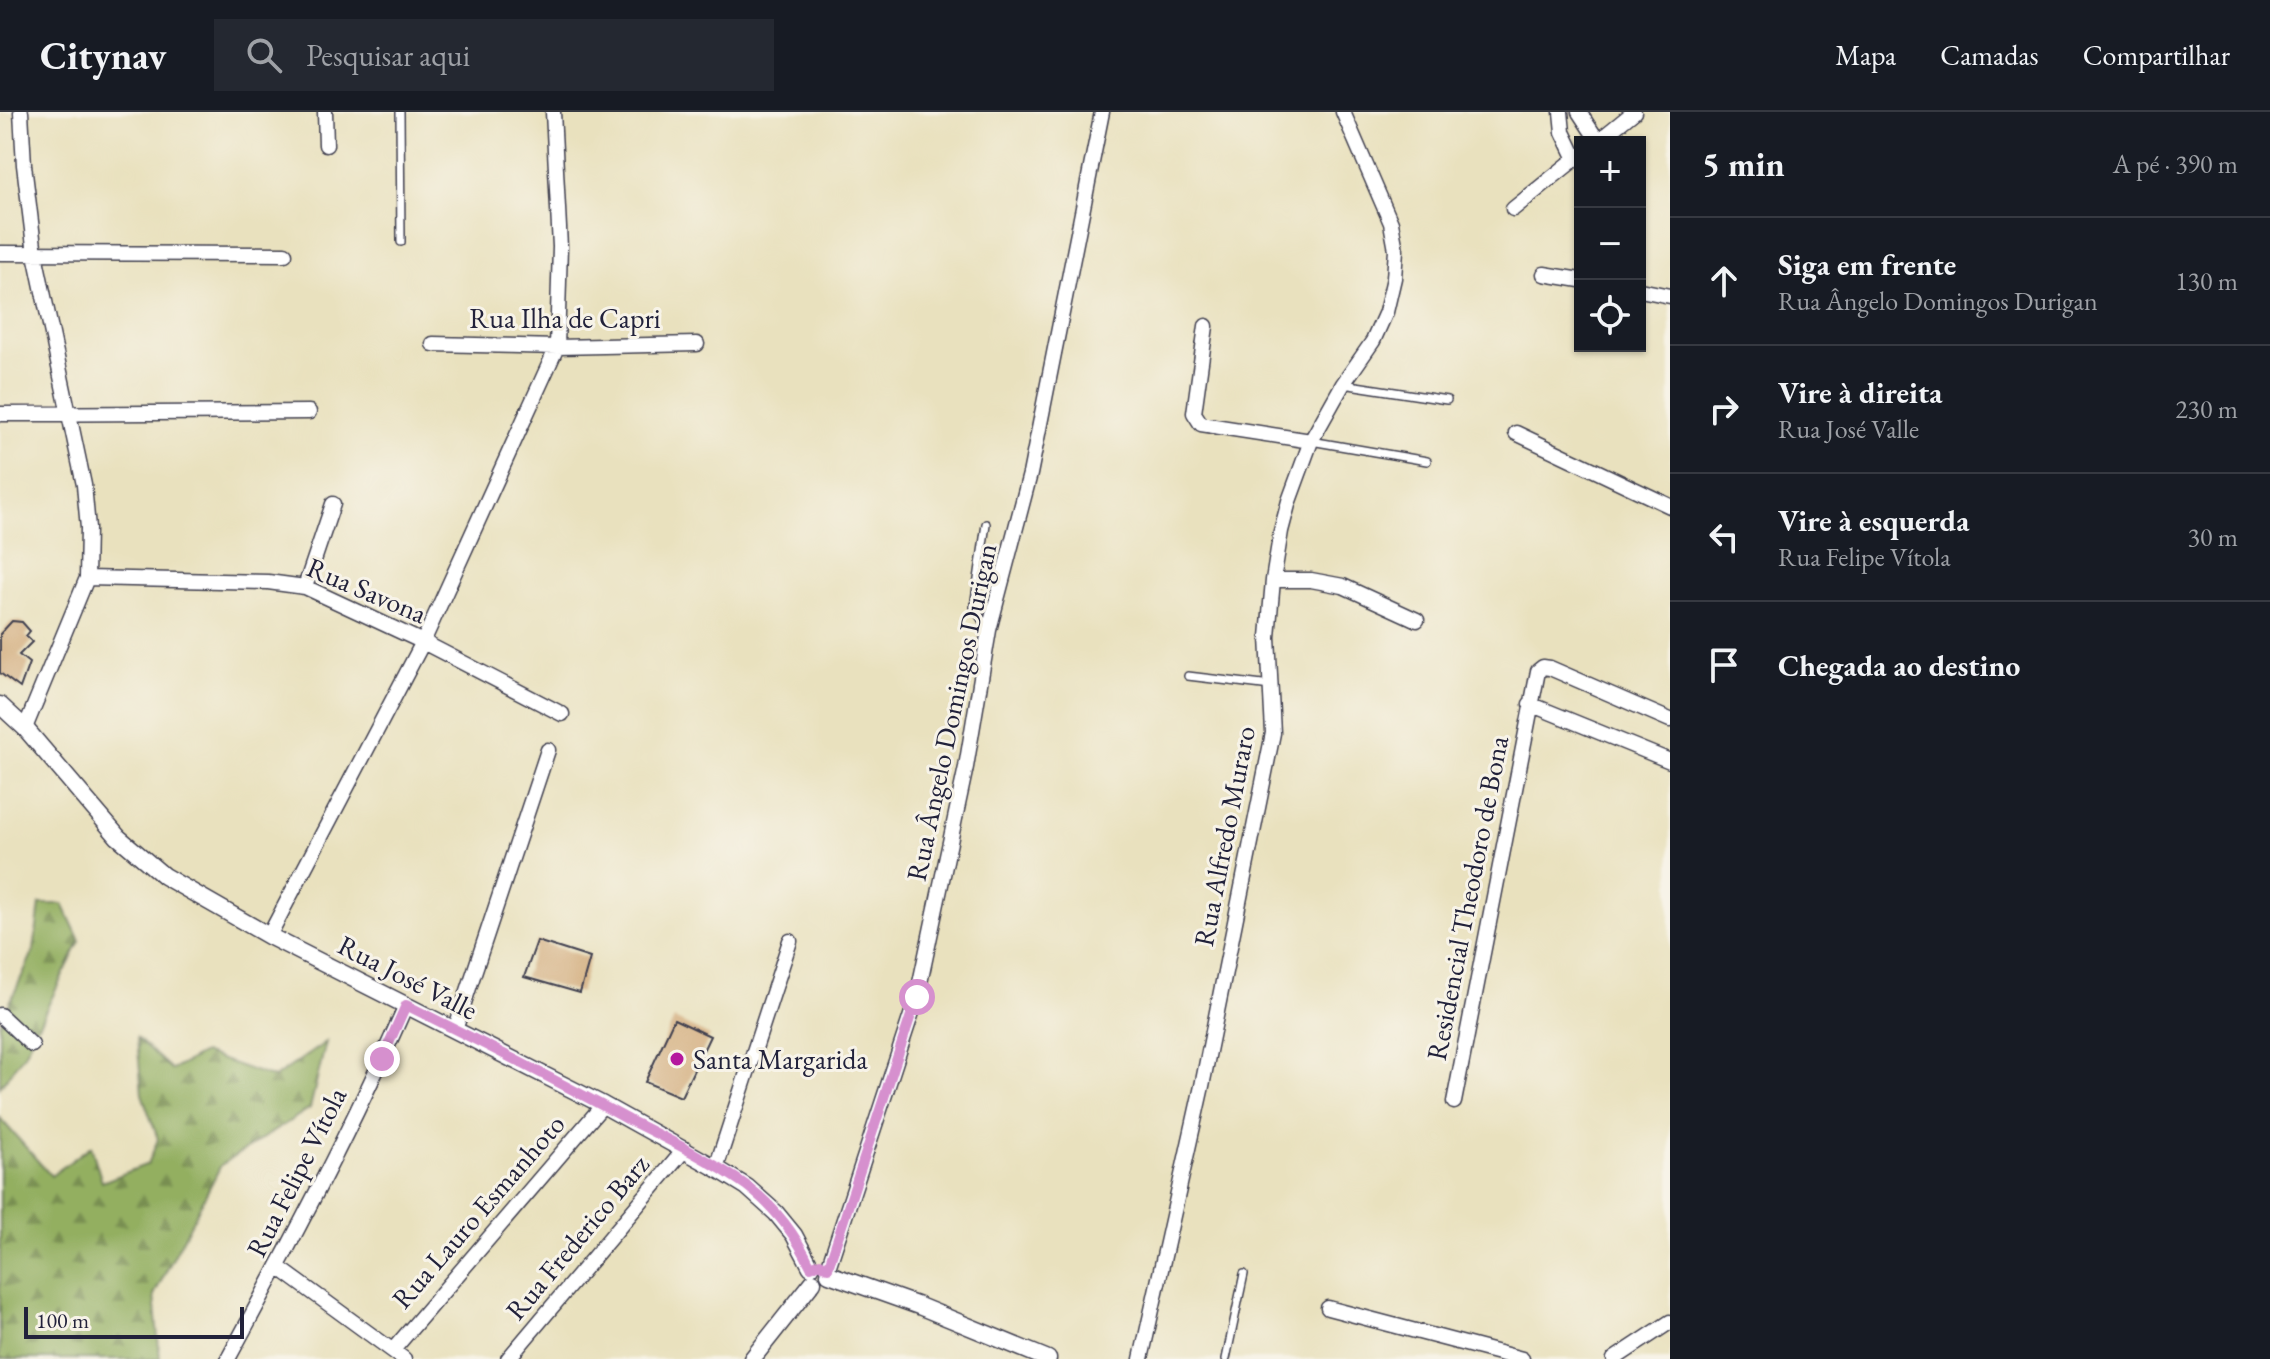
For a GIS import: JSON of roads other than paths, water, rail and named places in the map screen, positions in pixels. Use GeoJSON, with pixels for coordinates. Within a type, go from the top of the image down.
{"type":"FeatureCollection","features":[{"type":"Feature","properties":{"kind":"street"},"geometry":{"type":"LineString","coordinates":[[21,112],[35,254],[84,485],[88,528],[87,578],[25,728]]}},
{"type":"Feature","properties":{"kind":"street"},"geometry":{"type":"LineString","coordinates":[[325,112],[326,145]]}},
{"type":"Feature","properties":{"kind":"street"},"geometry":{"type":"LineString","coordinates":[[269,936],[423,642],[557,347],[560,247],[553,112]]}},
{"type":"Feature","properties":{"kind":"street","name":"Rua Ângelo Domingos Durigan"},"geometry":{"type":"LineString","coordinates":[[752,1359],[820,1273],[917,997],[966,767],[989,630],[1030,474],[1102,112]]}},
{"type":"Feature","properties":{"kind":"street","name":"Rua Alfredo Muraro"},"geometry":{"type":"LineString","coordinates":[[1141,1359],[1202,1086],[1273,733],[1268,637],[1273,580],[1289,501],[1311,441],[1343,384],[1373,341],[1386,312],[1394,278],[1396,250],[1391,223],[1343,112]]}},
{"type":"Feature","properties":{"kind":"street"},"geometry":{"type":"LineString","coordinates":[[1561,112],[1563,132],[1574,150]]}},
{"type":"Feature","properties":{"kind":"street"},"geometry":{"type":"LineString","coordinates":[[1579,112],[1594,136]]}},
{"type":"Feature","properties":{"kind":"street"},"geometry":{"type":"LineString","coordinates":[[1605,136],[1634,112]]}},
{"type":"Feature","properties":{"kind":"street"},"geometry":{"type":"LineString","coordinates":[[1513,209],[1574,160]]}},
{"type":"Feature","properties":{"kind":"street"},"geometry":{"type":"LineString","coordinates":[[0,253],[285,254]]}},
{"type":"Feature","properties":{"kind":"street"},"geometry":{"type":"LineString","coordinates":[[1544,274],[1574,279]]}},
{"type":"Feature","properties":{"kind":"street"},"geometry":{"type":"LineString","coordinates":[[1646,291],[1670,296]]}},
{"type":"Feature","properties":{"kind":"street"},"geometry":{"type":"LineString","coordinates":[[1206,326],[1194,413],[1201,424],[1311,441]]}},
{"type":"Feature","properties":{"kind":"street","name":"Rua Ilha de Capri"},"geometry":{"type":"LineString","coordinates":[[433,344],[557,347],[697,344]]}},
{"type":"Feature","properties":{"kind":"street"},"geometry":{"type":"LineString","coordinates":[[0,414],[309,412]]}},
{"type":"Feature","properties":{"kind":"street"},"geometry":{"type":"LineString","coordinates":[[1516,433],[1670,506]]}},
{"type":"Feature","properties":{"kind":"street"},"geometry":{"type":"LineString","coordinates":[[305,587],[333,504]]}},
{"type":"Feature","properties":{"kind":"street","name":"Rua Savona"},"geometry":{"type":"LineString","coordinates":[[87,578],[268,582],[305,587],[423,642],[562,714]]}},
{"type":"Feature","properties":{"kind":"street"},"geometry":{"type":"LineString","coordinates":[[1273,580],[1311,580],[1343,586],[1417,620]]}},
{"type":"Feature","properties":{"kind":"street","name":"Residencial Theodoro de Bona"},"geometry":{"type":"LineString","coordinates":[[1454,1102],[1538,671],[1543,667],[1670,720]]}},
{"type":"Feature","properties":{"kind":"street","name":"Residencial Theodoro de Bona"},"geometry":{"type":"LineString","coordinates":[[1530,704],[1670,761]]}},
{"type":"Feature","properties":{"kind":"street","name":"Rua José Valle"},"geometry":{"type":"LineString","coordinates":[[0,705],[25,728],[118,837],[164,876],[269,936],[685,1149],[747,1187],[776,1213],[820,1273]]}},
{"type":"Feature","properties":{"kind":"street"},"geometry":{"type":"LineString","coordinates":[[455,1030],[548,750]]}},
{"type":"Feature","properties":{"kind":"street"},"geometry":{"type":"LineString","coordinates":[[716,1168],[790,941]]}},
{"type":"Feature","properties":{"kind":"street","name":"Rua Felipe Vítola"},"geometry":{"type":"LineString","coordinates":[[228,1359],[278,1267],[406,1005]]}},
{"type":"Feature","properties":{"kind":"street"},"geometry":{"type":"LineString","coordinates":[[0,1015],[32,1045]]}},
{"type":"Feature","properties":{"kind":"street","name":"Rua Lauro Esmanhoto"},"geometry":{"type":"LineString","coordinates":[[399,1354],[603,1105]]}},
{"type":"Feature","properties":{"kind":"street","name":"Rua Frederico Barz"},"geometry":{"type":"LineString","coordinates":[[508,1359],[685,1149]]}},
{"type":"Feature","properties":{"kind":"street"},"geometry":{"type":"LineString","coordinates":[[278,1267],[399,1354]]}},
{"type":"Feature","properties":{"kind":"street"},"geometry":{"type":"LineString","coordinates":[[820,1273],[919,1306],[1048,1359]]}},
{"type":"Feature","properties":{"kind":"street"},"geometry":{"type":"LineString","coordinates":[[1328,1308],[1522,1359]]}},
{"type":"Feature","properties":{"kind":"street"},"geometry":{"type":"LineString","coordinates":[[1614,1359],[1670,1322]]}},
{"type":"Feature","properties":{"kind":"lane"},"geometry":{"type":"LineString","coordinates":[[400,112],[401,242]]}},
{"type":"Feature","properties":{"kind":"lane"},"geometry":{"type":"LineString","coordinates":[[1343,384],[1447,400]]}},
{"type":"Feature","properties":{"kind":"lane"},"geometry":{"type":"LineString","coordinates":[[1311,441],[1427,461]]}},
{"type":"Feature","properties":{"kind":"lane"},"geometry":{"type":"LineString","coordinates":[[986,524],[974,607],[989,630]]}},
{"type":"Feature","properties":{"kind":"lane"},"geometry":{"type":"LineString","coordinates":[[1188,676],[1271,686]]}},
{"type":"Feature","properties":{"kind":"lane"},"geometry":{"type":"LineString","coordinates":[[1226,1359],[1244,1274]]}},
{"type":"Feature","properties":{"kind":"place","name":"Santa Margarida"},"geometry":{"type":"Point","coordinates":[677,1059]}}]}
